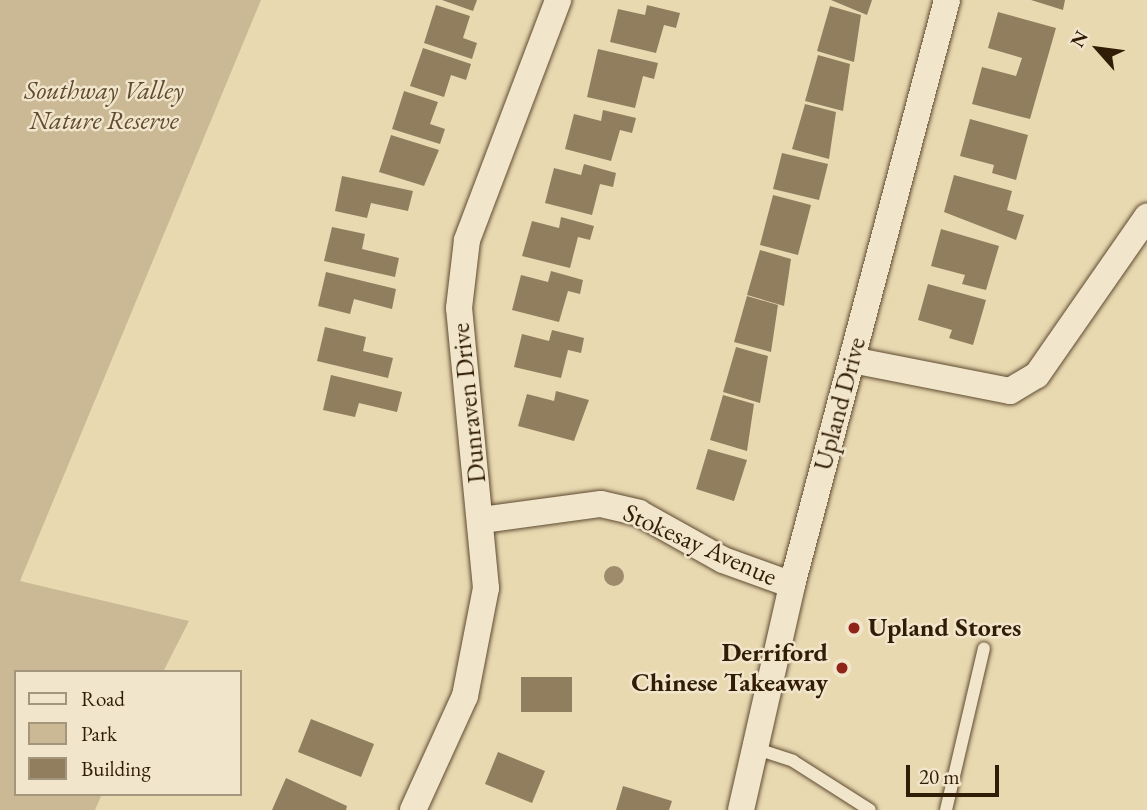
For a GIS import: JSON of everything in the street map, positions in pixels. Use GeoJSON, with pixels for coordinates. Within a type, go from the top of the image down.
{"type":"FeatureCollection","features":[{"type":"Feature","properties":{"kind":"street","name":"Dunraven Drive"},"geometry":{"type":"LineString","coordinates":[[413,810],[465,696],[479,643],[486,588],[482,520],[459,308],[467,240],[558,0]]}},
{"type":"Feature","properties":{"kind":"street","name":"Upland Drive"},"geometry":{"type":"LineString","coordinates":[[741,810],[757,749],[792,585],[947,0]]}},
{"type":"Feature","properties":{"kind":"street"},"geometry":{"type":"LineString","coordinates":[[852,360],[1010,391],[1037,376],[1147,217]]}},
{"type":"Feature","properties":{"kind":"street","name":"Stokesay Avenue"},"geometry":{"type":"LineString","coordinates":[[482,520],[601,504],[639,513],[723,560],[792,585]]}},
{"type":"Feature","properties":{"kind":"lane"},"geometry":{"type":"LineString","coordinates":[[946,810],[984,648]]}},
{"type":"Feature","properties":{"kind":"lane"},"geometry":{"type":"LineString","coordinates":[[757,749],[793,761],[870,810]]}},
{"type":"Feature","properties":{"kind":"green space","name":"Southway Valley Nature Reserve"},"geometry":{"type":"Polygon","coordinates":[[[0,0],[261,0],[20,581],[189,621],[164,670],[14,670],[14,796],[101,796],[95,810],[0,810],[0,0]]]}},
{"type":"Feature","properties":{"kind":"building"},"geometry":{"type":"Polygon","coordinates":[[[442,0],[477,0],[473,11],[442,0]]]}},
{"type":"Feature","properties":{"kind":"building"},"geometry":{"type":"Polygon","coordinates":[[[831,0],[872,0],[867,15],[831,0]]]}},
{"type":"Feature","properties":{"kind":"building"},"geometry":{"type":"Polygon","coordinates":[[[1031,0],[1065,0],[1063,10],[1031,0]]]}},
{"type":"Feature","properties":{"kind":"building"},"geometry":{"type":"Polygon","coordinates":[[[436,5],[470,16],[463,38],[477,43],[472,59],[424,43],[436,5]]]}},
{"type":"Feature","properties":{"kind":"building"},"geometry":{"type":"Polygon","coordinates":[[[647,5],[680,13],[676,28],[664,25],[656,53],[610,42],[618,9],[645,15],[647,5]]]}},
{"type":"Feature","properties":{"kind":"building"},"geometry":{"type":"Polygon","coordinates":[[[830,6],[861,15],[854,62],[817,51],[830,6]]]}},
{"type":"Feature","properties":{"kind":"building"},"geometry":{"type":"Polygon","coordinates":[[[998,12],[1056,28],[1030,119],[972,104],[982,67],[1016,76],[1022,58],[988,48],[998,12]]]}},
{"type":"Feature","properties":{"kind":"building"},"geometry":{"type":"Polygon","coordinates":[[[423,48],[471,64],[466,80],[451,75],[444,97],[410,86],[423,48]]]}},
{"type":"Feature","properties":{"kind":"building"},"geometry":{"type":"Polygon","coordinates":[[[598,49],[658,63],[654,79],[643,76],[635,108],[587,97],[598,49]]]}},
{"type":"Feature","properties":{"kind":"building"},"geometry":{"type":"Polygon","coordinates":[[[818,55],[850,64],[843,111],[805,101],[818,55]]]}},
{"type":"Feature","properties":{"kind":"building"},"geometry":{"type":"Polygon","coordinates":[[[404,91],[438,102],[430,124],[445,129],[440,144],[392,129],[404,91]]]}},
{"type":"Feature","properties":{"kind":"building"},"geometry":{"type":"Polygon","coordinates":[[[805,104],[836,112],[829,159],[792,149],[805,104]]]}},
{"type":"Feature","properties":{"kind":"building"},"geometry":{"type":"Polygon","coordinates":[[[603,110],[636,118],[632,133],[620,130],[611,161],[565,149],[574,114],[601,121],[603,110]]]}},
{"type":"Feature","properties":{"kind":"building"},"geometry":{"type":"Polygon","coordinates":[[[970,119],[1028,135],[1016,180],[992,173],[994,165],[960,156],[970,119]]]}},
{"type":"Feature","properties":{"kind":"building"},"geometry":{"type":"Polygon","coordinates":[[[391,135],[439,150],[424,186],[379,172],[391,135]]]}},
{"type":"Feature","properties":{"kind":"building"},"geometry":{"type":"Polygon","coordinates":[[[782,153],[828,164],[819,200],[773,189],[782,153]]]}},
{"type":"Feature","properties":{"kind":"building"},"geometry":{"type":"Polygon","coordinates":[[[584,164],[616,173],[613,187],[600,184],[592,215],[545,203],[554,168],[581,175],[584,164]]]}},
{"type":"Feature","properties":{"kind":"building"},"geometry":{"type":"Polygon","coordinates":[[[954,175],[1012,191],[1007,210],[1024,215],[1016,240],[944,212],[954,175]]]}},
{"type":"Feature","properties":{"kind":"building"},"geometry":{"type":"Polygon","coordinates":[[[342,176],[413,191],[408,211],[371,203],[367,218],[335,211],[342,176]]]}},
{"type":"Feature","properties":{"kind":"building"},"geometry":{"type":"Polygon","coordinates":[[[773,195],[811,205],[798,255],[760,245],[773,195]]]}},
{"type":"Feature","properties":{"kind":"building"},"geometry":{"type":"Polygon","coordinates":[[[561,217],[594,226],[590,240],[578,237],[570,268],[522,256],[532,221],[559,228],[561,217]]]}},
{"type":"Feature","properties":{"kind":"building"},"geometry":{"type":"Polygon","coordinates":[[[332,227],[365,234],[362,249],[399,258],[395,277],[324,261],[332,227]]]}},
{"type":"Feature","properties":{"kind":"building"},"geometry":{"type":"Polygon","coordinates":[[[941,229],[999,246],[986,290],[962,284],[965,275],[931,266],[941,229]]]}},
{"type":"Feature","properties":{"kind":"building"},"geometry":{"type":"Polygon","coordinates":[[[760,250],[791,259],[784,306],[747,295],[760,250]]]}},
{"type":"Feature","properties":{"kind":"building"},"geometry":{"type":"Polygon","coordinates":[[[551,271],[583,280],[580,294],[568,291],[559,322],[512,310],[521,275],[548,282],[551,271]]]}},
{"type":"Feature","properties":{"kind":"building"},"geometry":{"type":"Polygon","coordinates":[[[326,272],[396,289],[392,309],[354,299],[350,314],[318,306],[326,272]]]}},
{"type":"Feature","properties":{"kind":"building"},"geometry":{"type":"Polygon","coordinates":[[[928,284],[986,300],[973,345],[949,338],[952,330],[918,320],[928,284]]]}},
{"type":"Feature","properties":{"kind":"building"},"geometry":{"type":"Polygon","coordinates":[[[747,296],[778,305],[771,352],[734,342],[747,296]]]}},
{"type":"Feature","properties":{"kind":"building"},"geometry":{"type":"Polygon","coordinates":[[[325,327],[366,337],[363,351],[393,358],[388,378],[317,361],[325,327]]]}},
{"type":"Feature","properties":{"kind":"building"},"geometry":{"type":"Polygon","coordinates":[[[552,330],[584,338],[581,353],[568,350],[561,378],[514,367],[522,334],[549,341],[552,330]]]}},
{"type":"Feature","properties":{"kind":"building"},"geometry":{"type":"Polygon","coordinates":[[[736,347],[768,356],[760,403],[723,392],[736,347]]]}},
{"type":"Feature","properties":{"kind":"building"},"geometry":{"type":"Polygon","coordinates":[[[331,375],[402,392],[397,412],[359,403],[355,417],[323,410],[331,375]]]}},
{"type":"Feature","properties":{"kind":"building"},"geometry":{"type":"Polygon","coordinates":[[[556,391],[589,400],[574,441],[518,426],[527,394],[554,401],[556,391]]]}},
{"type":"Feature","properties":{"kind":"building"},"geometry":{"type":"Polygon","coordinates":[[[723,395],[754,404],[747,451],[710,440],[723,395]]]}},
{"type":"Feature","properties":{"kind":"building"},"geometry":{"type":"Polygon","coordinates":[[[708,449],[747,460],[734,501],[696,489],[708,449]]]}},
{"type":"Feature","properties":{"kind":"building"},"geometry":{"type":"Polygon","coordinates":[[[521,677],[572,677],[572,712],[521,712],[521,677]]]}},
{"type":"Feature","properties":{"kind":"building"},"geometry":{"type":"Polygon","coordinates":[[[311,719],[374,744],[361,777],[298,752],[311,719]]]}},
{"type":"Feature","properties":{"kind":"building"},"geometry":{"type":"Polygon","coordinates":[[[498,752],[545,771],[532,803],[485,784],[498,752]]]}},
{"type":"Feature","properties":{"kind":"building"},"geometry":{"type":"Polygon","coordinates":[[[286,778],[347,806],[346,810],[272,810],[286,778]]]}},
{"type":"Feature","properties":{"kind":"building"},"geometry":{"type":"Polygon","coordinates":[[[623,786],[672,801],[669,810],[616,810],[623,786]]]}},
{"type":"Feature","properties":{"kind":"place","name":"Upland Stores"},"geometry":{"type":"Point","coordinates":[854,628]}},
{"type":"Feature","properties":{"kind":"place","name":"Derriford Chinese Takeaway"},"geometry":{"type":"Point","coordinates":[842,668]}}]}
